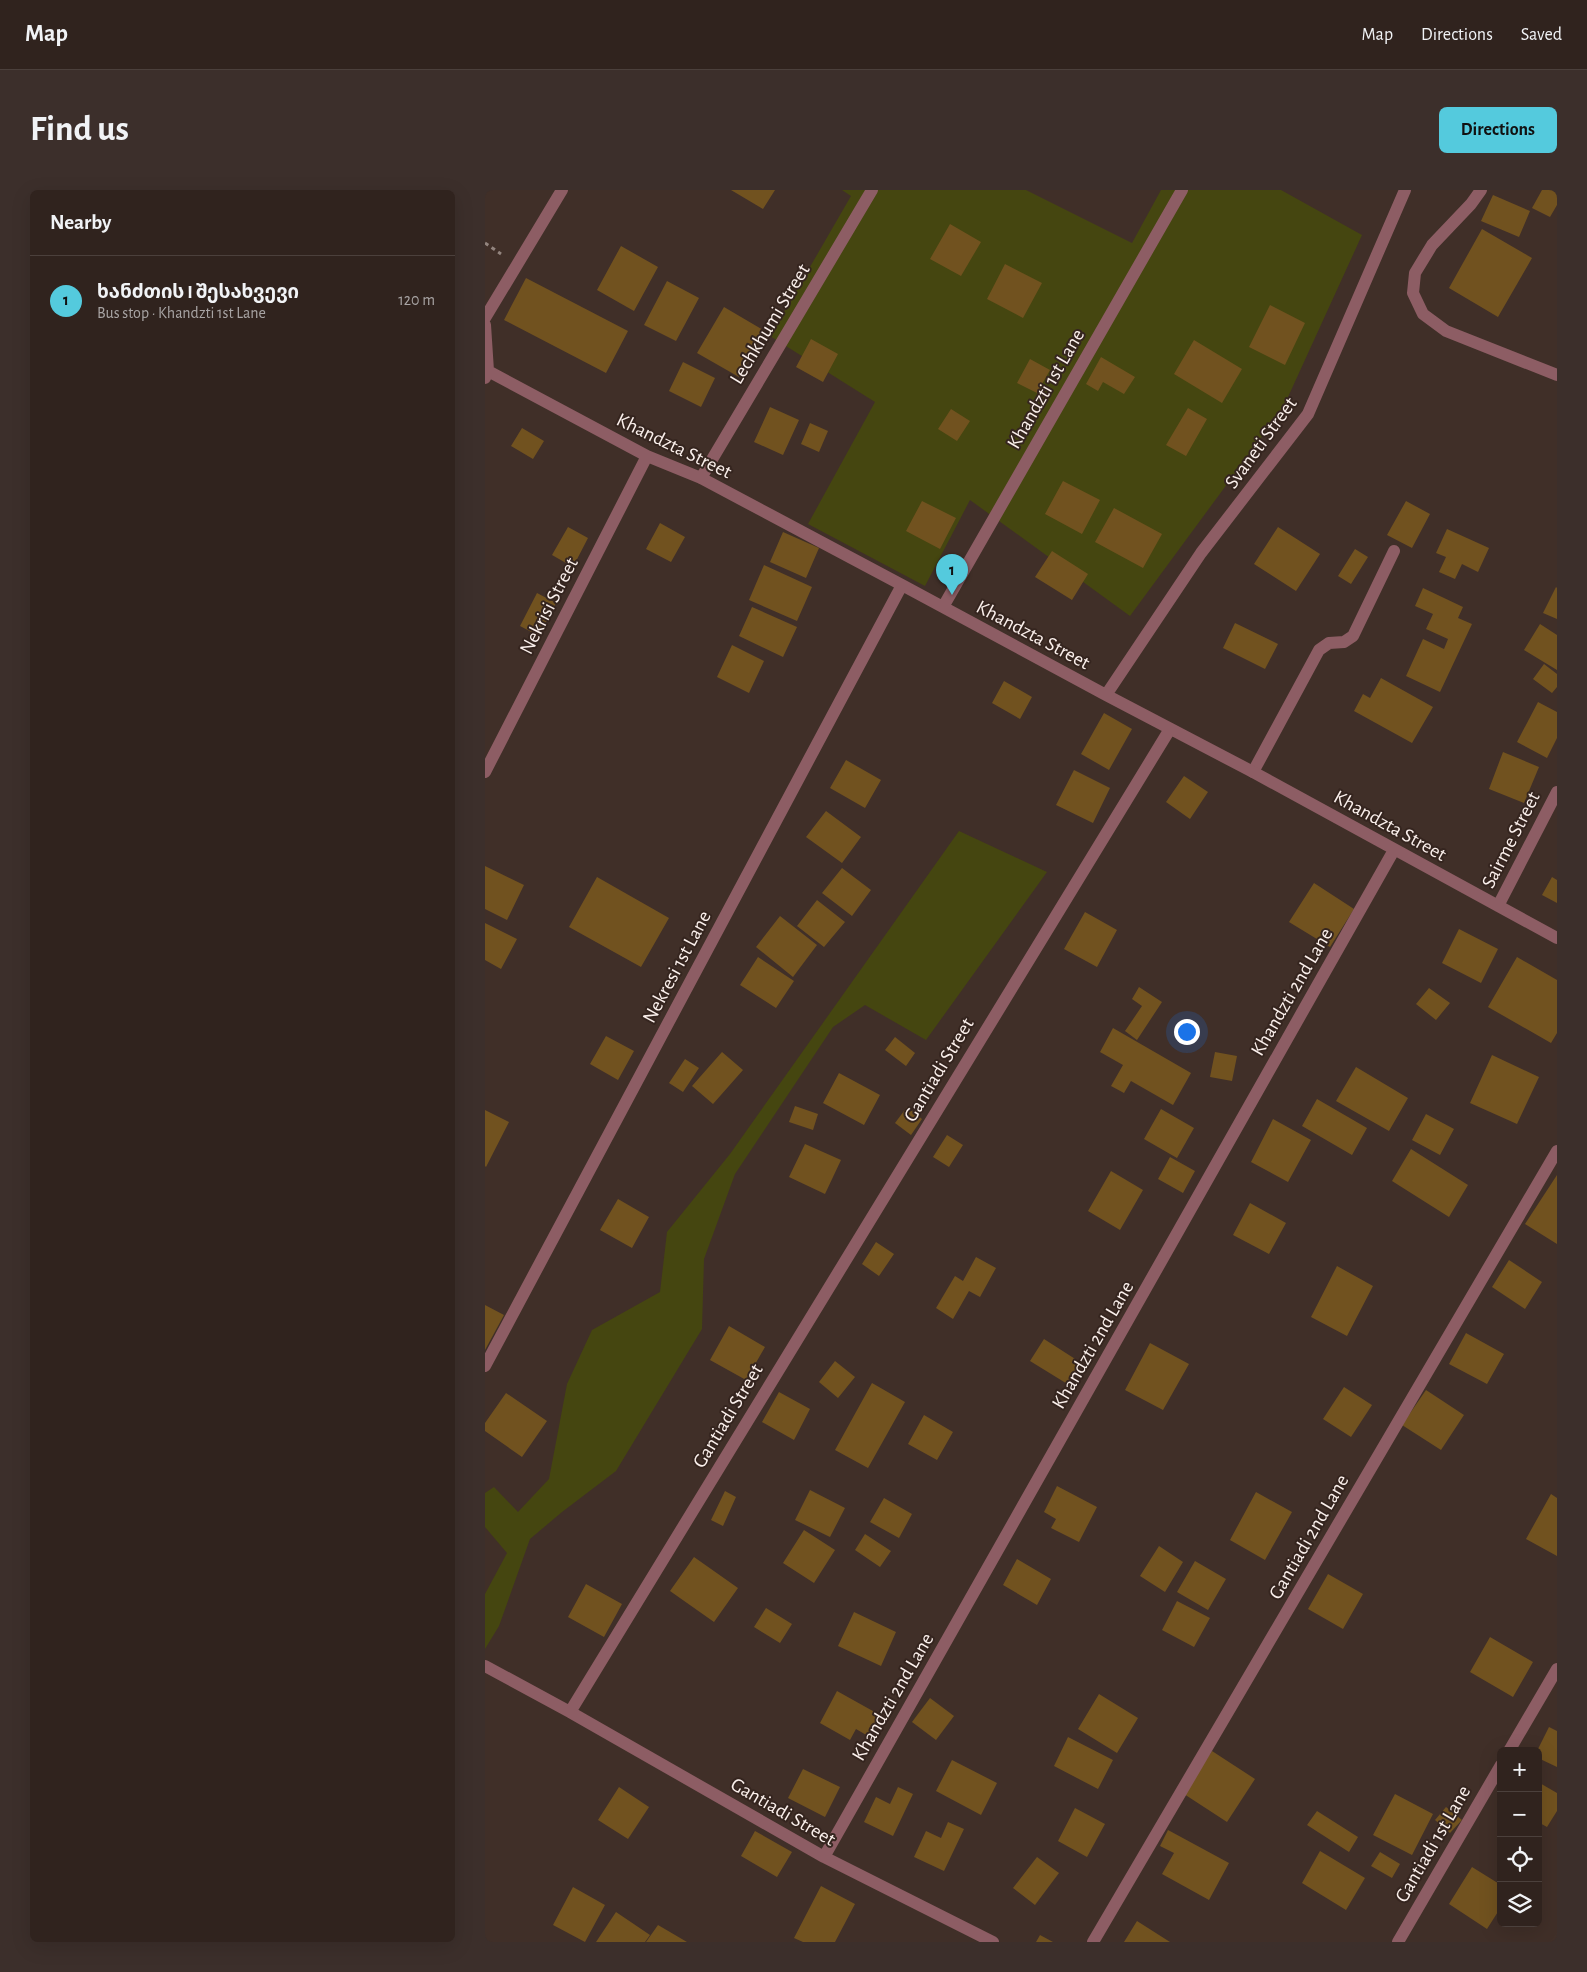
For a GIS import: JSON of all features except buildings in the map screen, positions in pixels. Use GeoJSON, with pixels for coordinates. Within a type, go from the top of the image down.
{"type":"FeatureCollection","features":[{"type":"Feature","properties":{"kind":"street"},"geometry":{"type":"LineString","coordinates":[[485,318],[562,190]]}},
{"type":"Feature","properties":{"kind":"street","name":"Lechkhumi Street"},"geometry":{"type":"LineString","coordinates":[[701,478],[872,190]]}},
{"type":"Feature","properties":{"kind":"street","name":"Khandzti 1st Lane"},"geometry":{"type":"LineString","coordinates":[[943,607],[1181,190]]}},
{"type":"Feature","properties":{"kind":"street","name":"Svaneti Street"},"geometry":{"type":"LineString","coordinates":[[1106,695],[1201,553],[1308,414],[1405,190]]}},
{"type":"Feature","properties":{"kind":"street"},"geometry":{"type":"LineString","coordinates":[[1481,190],[1471,204],[1432,245],[1415,273],[1413,292],[1423,314],[1446,331],[1557,375]]}},
{"type":"Feature","properties":{"kind":"street"},"geometry":{"type":"LineString","coordinates":[[485,324],[487,375]]}},
{"type":"Feature","properties":{"kind":"street","name":"Khandzta Street"},"geometry":{"type":"LineString","coordinates":[[487,375],[647,456],[701,478],[1253,772],[1557,938]]}},
{"type":"Feature","properties":{"kind":"street","name":"Nekrisi Street"},"geometry":{"type":"LineString","coordinates":[[485,772],[647,456]]}},
{"type":"Feature","properties":{"kind":"street"},"geometry":{"type":"LineString","coordinates":[[1253,772],[1319,650],[1329,643],[1344,642],[1353,636],[1394,551]]}},
{"type":"Feature","properties":{"kind":"street","name":"Nekresi 1st Lane"},"geometry":{"type":"LineString","coordinates":[[485,1366],[902,585]]}},
{"type":"Feature","properties":{"kind":"street","name":"Gantiadi Street"},"geometry":{"type":"LineString","coordinates":[[993,1942],[824,1857],[569,1712],[1170,729]]}},
{"type":"Feature","properties":{"kind":"street","name":"Sairme Street"},"geometry":{"type":"LineString","coordinates":[[1498,906],[1557,792]]}},
{"type":"Feature","properties":{"kind":"street","name":"Khandzti 2nd Lane"},"geometry":{"type":"LineString","coordinates":[[824,1857],[1394,850]]}},
{"type":"Feature","properties":{"kind":"street","name":"Gantiadi 2nd Lane"},"geometry":{"type":"LineString","coordinates":[[1093,1942],[1557,1151]]}},
{"type":"Feature","properties":{"kind":"street"},"geometry":{"type":"LineString","coordinates":[[485,1666],[569,1712]]}},
{"type":"Feature","properties":{"kind":"street"},"geometry":{"type":"LineString","coordinates":[[1511,1747],[1557,1669]]}},
{"type":"Feature","properties":{"kind":"street","name":"Gantiadi 1st Lane"},"geometry":{"type":"LineString","coordinates":[[1398,1942],[1497,1772]]}},
{"type":"Feature","properties":{"kind":"shaded area"},"geometry":{"type":"Polygon","coordinates":[[[842,190],[1026,190],[1132,243],[1161,190],[1281,190],[1362,235],[1283,408],[1130,616],[970,500],[925,586],[808,524],[875,402],[770,336],[851,196],[842,190]]]}},
{"type":"Feature","properties":{"kind":"shaded area"},"geometry":{"type":"Polygon","coordinates":[[[959,831],[1047,872],[926,1040],[865,1005],[833,1027],[735,1174],[704,1259],[702,1329],[616,1471],[530,1539],[499,1626],[485,1649],[485,1594],[507,1553],[485,1527],[485,1493],[494,1487],[518,1512],[549,1479],[567,1384],[592,1330],[660,1292],[667,1232],[730,1154],[959,831]]]}},
{"type":"Feature","properties":{"kind":"place","name":"ხანძთის I შესახვევი"},"geometry":{"type":"Point","coordinates":[952,595]}}]}
